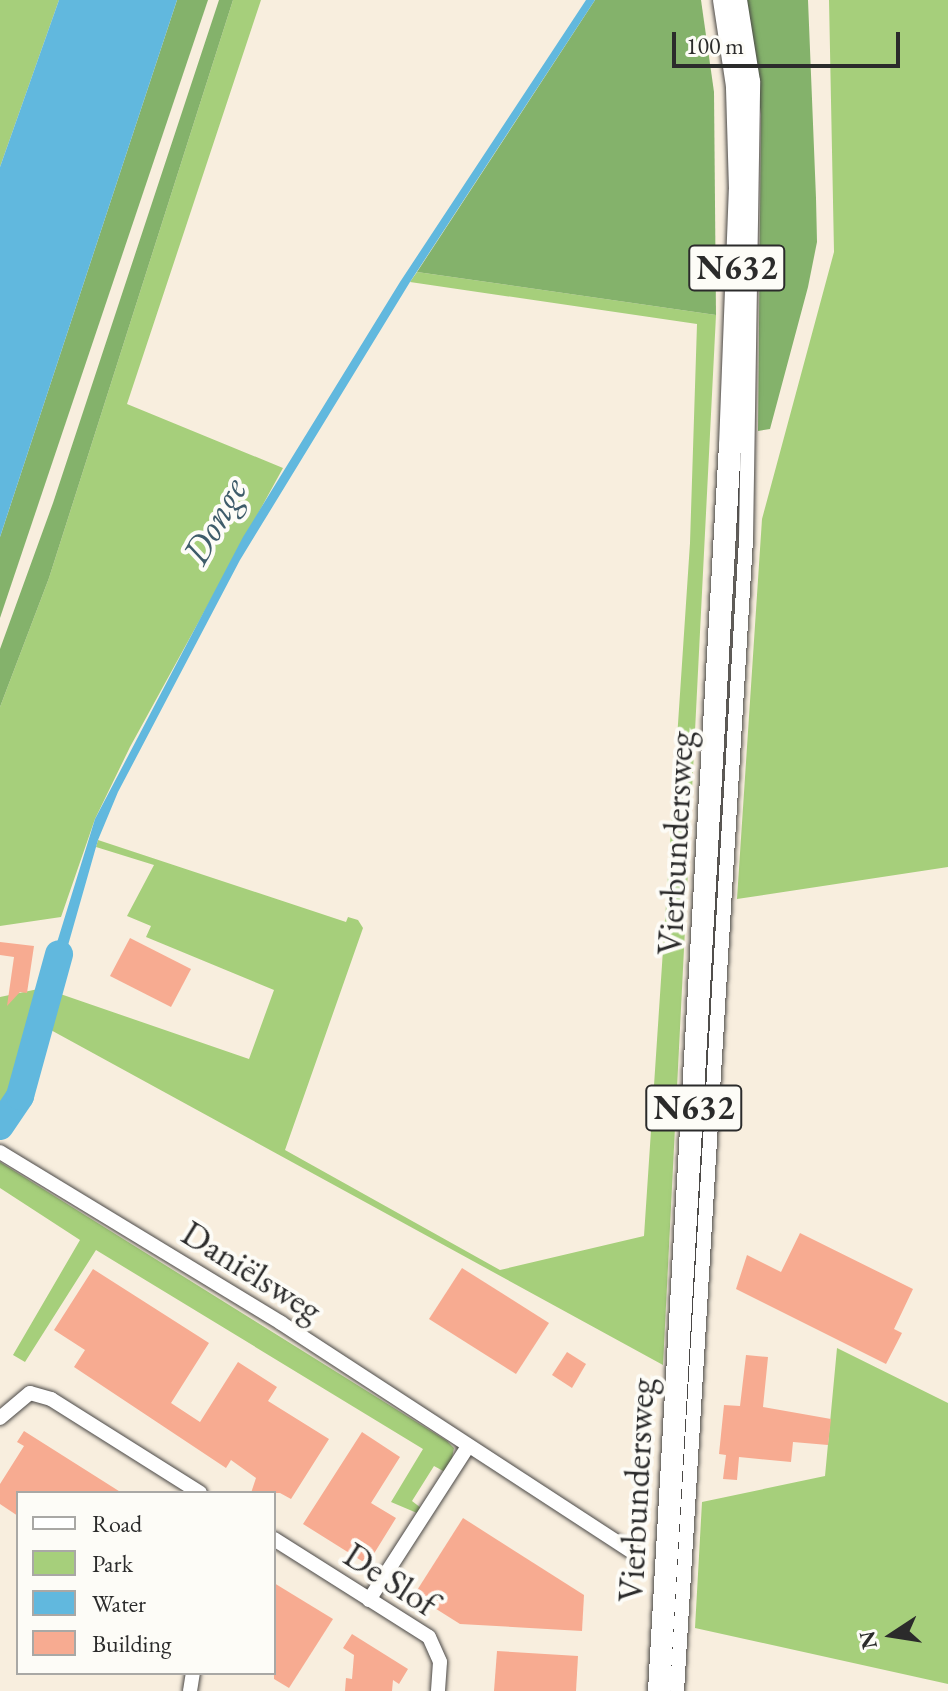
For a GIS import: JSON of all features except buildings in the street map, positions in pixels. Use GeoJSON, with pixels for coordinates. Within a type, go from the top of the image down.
{"type":"FeatureCollection","features":[{"type":"Feature","properties":{"kind":"main road","name":"Vierbundersweg"},"geometry":{"type":"LineString","coordinates":[[659,1691],[679,1491],[736,538],[740,190],[737,86],[724,0]]}},
{"type":"Feature","properties":{"kind":"street","name":"Vierbundersweg"},"geometry":{"type":"LineString","coordinates":[[739,447],[753,81],[740,0]]}},
{"type":"Feature","properties":{"kind":"street","name":"Daniëlsweg"},"geometry":{"type":"LineString","coordinates":[[0,1152],[281,1323],[467,1448],[632,1552]]}},
{"type":"Feature","properties":{"kind":"street"},"geometry":{"type":"LineString","coordinates":[[0,1418],[30,1393],[51,1399],[197,1491]]}},
{"type":"Feature","properties":{"kind":"street"},"geometry":{"type":"LineString","coordinates":[[369,1600],[467,1448]]}},
{"type":"Feature","properties":{"kind":"street","name":"Vierbundersweg"},"geometry":{"type":"LineString","coordinates":[[677,1691],[679,1491]]}},
{"type":"Feature","properties":{"kind":"street","name":"De Slof"},"geometry":{"type":"LineString","coordinates":[[276,1540],[429,1637],[440,1662],[438,1691]]}},
{"type":"Feature","properties":{"kind":"green space"},"geometry":{"type":"Polygon","coordinates":[[[0,0],[59,0],[0,167],[0,0]]]}},
{"type":"Feature","properties":{"kind":"green space"},"geometry":{"type":"Polygon","coordinates":[[[177,0],[208,0],[0,618],[0,537],[177,0]]]}},
{"type":"Feature","properties":{"kind":"green space"},"geometry":{"type":"Polygon","coordinates":[[[219,0],[233,0],[49,578],[0,707],[0,649],[53,503],[219,0]]]}},
{"type":"Feature","properties":{"kind":"green space"},"geometry":{"type":"Polygon","coordinates":[[[233,0],[261,0],[127,404],[283,468],[130,747],[95,819],[61,917],[0,926],[0,707],[49,578],[233,0]]]}},
{"type":"Feature","properties":{"kind":"green space"},"geometry":{"type":"Polygon","coordinates":[[[595,0],[701,0],[714,92],[716,315],[417,272],[595,0]]]}},
{"type":"Feature","properties":{"kind":"green space"},"geometry":{"type":"Polygon","coordinates":[[[744,0],[808,0],[816,198],[817,242],[808,287],[770,429],[758,431],[761,114],[744,0]]]}},
{"type":"Feature","properties":{"kind":"green space"},"geometry":{"type":"Polygon","coordinates":[[[829,0],[948,0],[948,867],[737,899],[762,519],[834,252],[829,0]]]}},
{"type":"Feature","properties":{"kind":"green space"},"geometry":{"type":"Polygon","coordinates":[[[417,272],[716,315],[663,1365],[38,1023],[16,1104],[0,1128],[0,997],[43,988],[249,1059],[274,990],[146,937],[151,926],[127,916],[154,865],[96,847],[98,840],[346,922],[348,917],[358,920],[363,928],[285,1150],[500,1270],[644,1236],[690,543],[697,324],[410,282],[417,272]]]}},
{"type":"Feature","properties":{"kind":"green space"},"geometry":{"type":"Polygon","coordinates":[[[0,1162],[447,1441],[454,1448],[452,1458],[445,1472],[434,1466],[412,1501],[421,1508],[417,1513],[391,1502],[423,1449],[96,1250],[25,1362],[13,1355],[80,1240],[0,1188],[0,1162]]]}},
{"type":"Feature","properties":{"kind":"green space"},"geometry":{"type":"Polygon","coordinates":[[[837,1348],[948,1403],[948,1684],[695,1628],[702,1502],[825,1476],[837,1348]]]}},
{"type":"Feature","properties":{"kind":"water"},"geometry":{"type":"Polygon","coordinates":[[[59,0],[177,0],[0,537],[0,167],[59,0]]]}},
{"type":"Feature","properties":{"kind":"water"},"geometry":{"type":"Polygon","coordinates":[[[586,0],[595,0],[410,282],[240,560],[118,792],[98,840],[55,991],[43,988],[95,819],[243,537],[400,282],[586,0]]]}},
{"type":"Feature","properties":{"kind":"waterway","name":"Donge"},"geometry":{"type":"LineString","coordinates":[[0,1126],[20,1096],[59,954]]}}]}
